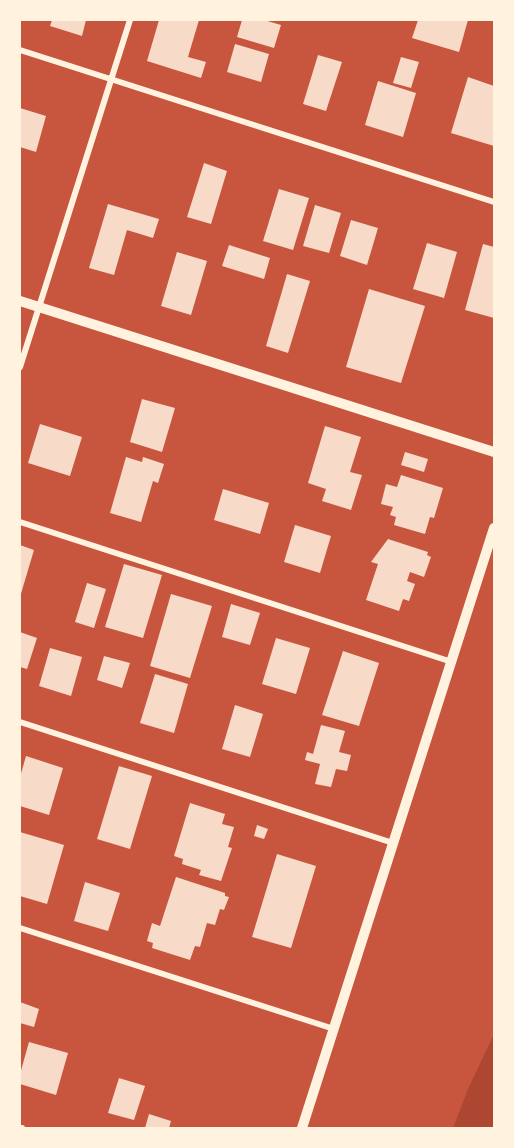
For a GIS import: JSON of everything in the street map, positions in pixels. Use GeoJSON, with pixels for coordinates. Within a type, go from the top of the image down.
{"type":"FeatureCollection","features":[{"type":"Feature","properties":{"kind":"street"},"geometry":{"type":"LineString","coordinates":[[20,367],[130,20]]}},
{"type":"Feature","properties":{"kind":"street"},"geometry":{"type":"LineString","coordinates":[[20,50],[495,202]]}},
{"type":"Feature","properties":{"kind":"street"},"geometry":{"type":"LineString","coordinates":[[20,301],[495,452]]}},
{"type":"Feature","properties":{"kind":"street"},"geometry":{"type":"LineString","coordinates":[[20,522],[452,662]]}},
{"type":"Feature","properties":{"kind":"street"},"geometry":{"type":"LineString","coordinates":[[302,1128],[495,528]]}},
{"type":"Feature","properties":{"kind":"street"},"geometry":{"type":"LineString","coordinates":[[20,722],[393,843]]}},
{"type":"Feature","properties":{"kind":"street"},"geometry":{"type":"LineString","coordinates":[[20,928],[334,1029]]}},
{"type":"Feature","properties":{"kind":"shaded area"},"geometry":{"type":"Polygon","coordinates":[[[494,1034],[494,1128],[453,1128],[468,1089],[494,1034]]]}},
{"type":"Feature","properties":{"kind":"building"},"geometry":{"type":"Polygon","coordinates":[[[52,20],[86,20],[82,36],[50,26],[52,20]]]}},
{"type":"Feature","properties":{"kind":"building"},"geometry":{"type":"Polygon","coordinates":[[[159,20],[199,20],[188,57],[206,62],[201,78],[147,61],[159,20]]]}},
{"type":"Feature","properties":{"kind":"building"},"geometry":{"type":"Polygon","coordinates":[[[242,20],[264,20],[281,25],[274,48],[237,37],[242,20]]]}},
{"type":"Feature","properties":{"kind":"building"},"geometry":{"type":"Polygon","coordinates":[[[418,20],[468,20],[459,52],[412,38],[418,20]]]}},
{"type":"Feature","properties":{"kind":"building"},"geometry":{"type":"Polygon","coordinates":[[[235,44],[269,54],[261,82],[227,72],[235,44]]]}},
{"type":"Feature","properties":{"kind":"building"},"geometry":{"type":"Polygon","coordinates":[[[318,55],[342,62],[326,111],[303,104],[318,55]]]}},
{"type":"Feature","properties":{"kind":"building"},"geometry":{"type":"Polygon","coordinates":[[[401,57],[419,62],[411,88],[393,83],[401,57]]]}},
{"type":"Feature","properties":{"kind":"building"},"geometry":{"type":"Polygon","coordinates":[[[468,77],[494,86],[494,146],[451,133],[468,77]]]}},
{"type":"Feature","properties":{"kind":"building"},"geometry":{"type":"Polygon","coordinates":[[[378,81],[416,93],[403,137],[365,125],[378,81]]]}},
{"type":"Feature","properties":{"kind":"building"},"geometry":{"type":"Polygon","coordinates":[[[20,108],[46,116],[36,152],[20,147],[20,108]]]}},
{"type":"Feature","properties":{"kind":"building"},"geometry":{"type":"Polygon","coordinates":[[[204,163],[227,171],[211,224],[187,217],[204,163]]]}},
{"type":"Feature","properties":{"kind":"building"},"geometry":{"type":"Polygon","coordinates":[[[279,189],[309,198],[293,250],[263,241],[279,189]]]}},
{"type":"Feature","properties":{"kind":"building"},"geometry":{"type":"Polygon","coordinates":[[[108,204],[159,219],[153,238],[127,230],[114,275],[89,268],[108,204]]]}},
{"type":"Feature","properties":{"kind":"building"},"geometry":{"type":"Polygon","coordinates":[[[315,205],[341,213],[329,253],[303,246],[315,205]]]}},
{"type":"Feature","properties":{"kind":"building"},"geometry":{"type":"Polygon","coordinates":[[[351,220],[378,228],[367,265],[340,256],[351,220]]]}},
{"type":"Feature","properties":{"kind":"building"},"geometry":{"type":"Polygon","coordinates":[[[427,243],[457,252],[444,298],[413,289],[427,243]]]}},
{"type":"Feature","properties":{"kind":"building"},"geometry":{"type":"Polygon","coordinates":[[[483,244],[494,247],[494,318],[465,310],[483,244]]]}},
{"type":"Feature","properties":{"kind":"building"},"geometry":{"type":"Polygon","coordinates":[[[229,245],[270,258],[264,279],[222,266],[229,245]]]}},
{"type":"Feature","properties":{"kind":"building"},"geometry":{"type":"Polygon","coordinates":[[[177,252],[207,261],[191,315],[161,306],[177,252]]]}},
{"type":"Feature","properties":{"kind":"building"},"geometry":{"type":"Polygon","coordinates":[[[287,274],[310,281],[288,353],[266,346],[287,274]]]}},
{"type":"Feature","properties":{"kind":"building"},"geometry":{"type":"Polygon","coordinates":[[[369,289],[425,306],[401,383],[346,367],[369,289]]]}},
{"type":"Feature","properties":{"kind":"building"},"geometry":{"type":"Polygon","coordinates":[[[142,399],[175,408],[162,452],[130,442],[142,399]]]}},
{"type":"Feature","properties":{"kind":"building"},"geometry":{"type":"Polygon","coordinates":[[[40,424],[82,437],[70,476],[28,463],[40,424]]]}},
{"type":"Feature","properties":{"kind":"building"},"geometry":{"type":"Polygon","coordinates":[[[325,426],[361,437],[350,472],[362,475],[351,510],[322,501],[326,489],[308,483],[325,426]]]}},
{"type":"Feature","properties":{"kind":"building"},"geometry":{"type":"Polygon","coordinates":[[[405,452],[428,459],[424,472],[401,465],[405,452]]]}},
{"type":"Feature","properties":{"kind":"building"},"geometry":{"type":"Polygon","coordinates":[[[126,457],[142,462],[143,457],[164,464],[158,483],[153,481],[141,522],[110,513],[126,457]]]}},
{"type":"Feature","properties":{"kind":"building"},"geometry":{"type":"Polygon","coordinates":[[[401,475],[443,488],[434,518],[430,517],[425,534],[394,525],[396,517],[390,515],[393,507],[381,504],[386,484],[397,487],[401,475]]]}},
{"type":"Feature","properties":{"kind":"building"},"geometry":{"type":"Polygon","coordinates":[[[223,489],[269,503],[260,534],[214,520],[223,489]]]}},
{"type":"Feature","properties":{"kind":"building"},"geometry":{"type":"Polygon","coordinates":[[[295,525],[331,536],[320,573],[284,562],[295,525]]]}},
{"type":"Feature","properties":{"kind":"building"},"geometry":{"type":"Polygon","coordinates":[[[388,539],[428,552],[427,555],[431,557],[424,577],[410,572],[407,581],[415,584],[409,601],[403,599],[399,611],[366,600],[378,564],[371,562],[388,539]]]}},
{"type":"Feature","properties":{"kind":"building"},"geometry":{"type":"Polygon","coordinates":[[[20,545],[34,550],[20,597],[20,545]]]}},
{"type":"Feature","properties":{"kind":"building"},"geometry":{"type":"Polygon","coordinates":[[[124,564],[162,575],[143,638],[105,627],[124,564]]]}},
{"type":"Feature","properties":{"kind":"building"},"geometry":{"type":"Polygon","coordinates":[[[87,583],[106,589],[94,628],[75,622],[87,583]]]}},
{"type":"Feature","properties":{"kind":"building"},"geometry":{"type":"Polygon","coordinates":[[[171,594],[212,606],[190,678],[150,666],[171,594]]]}},
{"type":"Feature","properties":{"kind":"building"},"geometry":{"type":"Polygon","coordinates":[[[231,604],[260,613],[250,645],[222,637],[231,604]]]}},
{"type":"Feature","properties":{"kind":"building"},"geometry":{"type":"Polygon","coordinates":[[[20,632],[37,638],[27,669],[20,667],[20,632]]]}},
{"type":"Feature","properties":{"kind":"building"},"geometry":{"type":"Polygon","coordinates":[[[276,638],[310,648],[296,694],[262,684],[276,638]]]}},
{"type":"Feature","properties":{"kind":"building"},"geometry":{"type":"Polygon","coordinates":[[[50,648],[82,657],[71,696],[39,686],[50,648]]]}},
{"type":"Feature","properties":{"kind":"building"},"geometry":{"type":"Polygon","coordinates":[[[343,651],[379,663],[359,726],[322,715],[343,651]]]}},
{"type":"Feature","properties":{"kind":"building"},"geometry":{"type":"Polygon","coordinates":[[[104,656],[130,663],[122,688],[97,680],[104,656]]]}},
{"type":"Feature","properties":{"kind":"building"},"geometry":{"type":"Polygon","coordinates":[[[155,674],[188,684],[174,733],[140,723],[155,674]]]}},
{"type":"Feature","properties":{"kind":"building"},"geometry":{"type":"Polygon","coordinates":[[[235,705],[263,714],[250,757],[222,749],[235,705]]]}},
{"type":"Feature","properties":{"kind":"building"},"geometry":{"type":"Polygon","coordinates":[[[321,725],[345,731],[339,752],[351,755],[347,771],[336,769],[331,787],[315,784],[320,764],[305,760],[307,752],[313,754],[321,725]]]}},
{"type":"Feature","properties":{"kind":"building"},"geometry":{"type":"Polygon","coordinates":[[[26,756],[63,768],[49,815],[20,806],[20,777],[26,756]]]}},
{"type":"Feature","properties":{"kind":"building"},"geometry":{"type":"Polygon","coordinates":[[[119,766],[152,776],[130,849],[97,839],[119,766]]]}},
{"type":"Feature","properties":{"kind":"building"},"geometry":{"type":"Polygon","coordinates":[[[190,803],[225,814],[222,824],[234,827],[228,847],[232,848],[221,881],[199,875],[201,870],[182,864],[183,859],[174,856],[190,803]]]}},
{"type":"Feature","properties":{"kind":"building"},"geometry":{"type":"Polygon","coordinates":[[[257,825],[268,829],[264,839],[254,836],[257,825]]]}},
{"type":"Feature","properties":{"kind":"building"},"geometry":{"type":"Polygon","coordinates":[[[20,832],[64,845],[47,904],[20,896],[20,832]]]}},
{"type":"Feature","properties":{"kind":"building"},"geometry":{"type":"Polygon","coordinates":[[[277,854],[316,866],[291,948],[252,937],[277,854]]]}},
{"type":"Feature","properties":{"kind":"building"},"geometry":{"type":"Polygon","coordinates":[[[176,877],[225,893],[225,896],[229,897],[224,910],[220,909],[215,925],[207,923],[200,947],[195,946],[190,960],[152,948],[153,943],[147,941],[152,923],[160,926],[176,877]]]}},
{"type":"Feature","properties":{"kind":"building"},"geometry":{"type":"Polygon","coordinates":[[[85,882],[120,893],[108,931],[74,921],[85,882]]]}},
{"type":"Feature","properties":{"kind":"building"},"geometry":{"type":"Polygon","coordinates":[[[20,1002],[39,1009],[34,1027],[20,1023],[20,1002]]]}},
{"type":"Feature","properties":{"kind":"building"},"geometry":{"type":"Polygon","coordinates":[[[29,1042],[68,1053],[56,1095],[20,1084],[20,1074],[29,1042]]]}},
{"type":"Feature","properties":{"kind":"building"},"geometry":{"type":"Polygon","coordinates":[[[119,1078],[145,1086],[134,1120],[108,1113],[119,1078]]]}},
{"type":"Feature","properties":{"kind":"building"},"geometry":{"type":"Polygon","coordinates":[[[149,1114],[171,1121],[169,1128],[145,1128],[149,1114]]]}}]}
